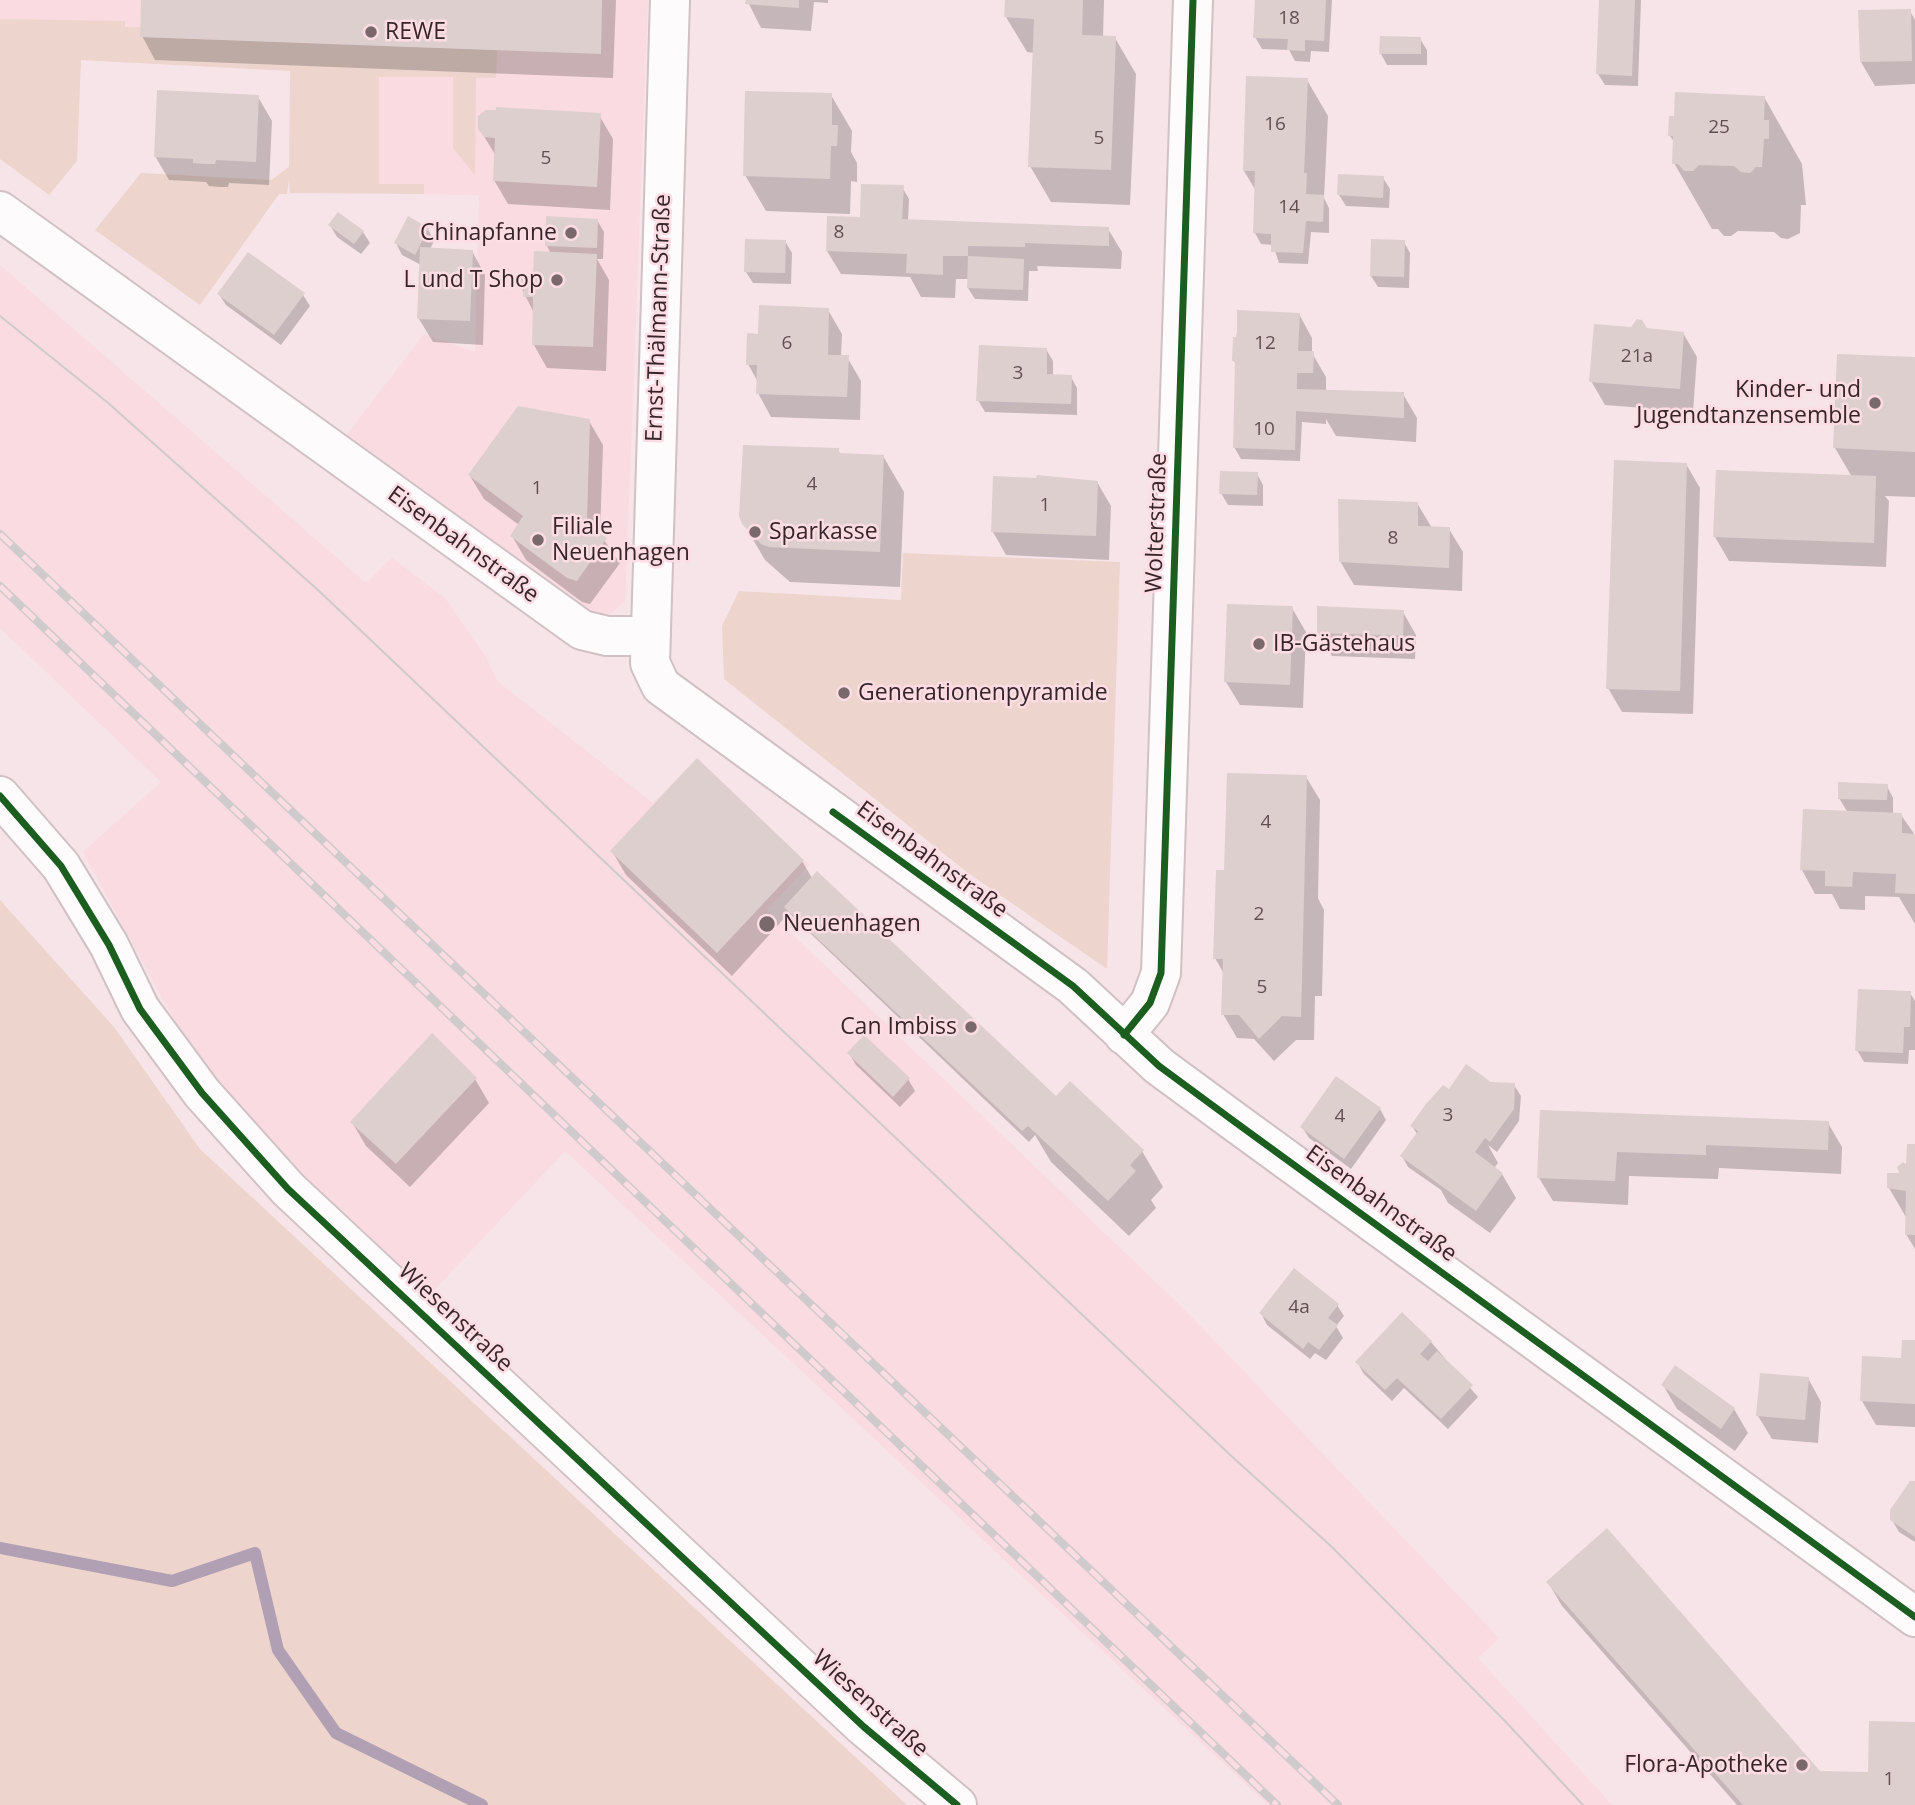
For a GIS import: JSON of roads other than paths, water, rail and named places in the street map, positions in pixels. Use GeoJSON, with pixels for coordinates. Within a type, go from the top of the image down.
{"type":"FeatureCollection","features":[{"type":"Feature","properties":{"kind":"street","name":"Ernst-Thälmann-Straße"},"geometry":{"type":"LineString","coordinates":[[651,636],[670,0]]}},
{"type":"Feature","properties":{"kind":"street","name":"Wolterstraße"},"geometry":{"type":"LineString","coordinates":[[1124,1035],[1150,1003],[1161,974],[1193,0]]}},
{"type":"Feature","properties":{"kind":"street","name":"Eisenbahnstraße"},"geometry":{"type":"LineString","coordinates":[[0,211],[582,630],[607,636],[651,636],[650,663],[661,686],[1073,986],[1124,1035],[1235,1122],[1915,1617]]}},
{"type":"Feature","properties":{"kind":"street","name":"Wiesenstraße"},"geometry":{"type":"LineString","coordinates":[[0,796],[61,866],[109,945],[140,1009],[202,1093],[288,1189],[864,1727],[957,1805]]}},
{"type":"Feature","properties":{"kind":"waterway"},"geometry":{"type":"LineString","coordinates":[[0,1548],[172,1581],[255,1553],[278,1650],[336,1733],[482,1805]]}},
{"type":"Feature","properties":{"kind":"tram line"},"geometry":{"type":"LineString","coordinates":[[0,316],[107,402],[318,590],[1227,1452],[1333,1548],[1504,1720],[1583,1805]]}},
{"type":"Feature","properties":{"kind":"railway"},"geometry":{"type":"LineString","coordinates":[[0,534],[1338,1805]]}},
{"type":"Feature","properties":{"kind":"railway"},"geometry":{"type":"LineString","coordinates":[[0,586],[1277,1805]]}},
{"type":"Feature","properties":{"kind":"place","name":"REWE"},"geometry":{"type":"Point","coordinates":[371,32]}},
{"type":"Feature","properties":{"kind":"place","name":"Chinapfanne"},"geometry":{"type":"Point","coordinates":[571,233]}},
{"type":"Feature","properties":{"kind":"place","name":"L und T Shop"},"geometry":{"type":"Point","coordinates":[557,280]}},
{"type":"Feature","properties":{"kind":"place","name":"Kinder- und Jugendtanzensemble"},"geometry":{"type":"Point","coordinates":[1875,403]}},
{"type":"Feature","properties":{"kind":"place","name":"Sparkasse"},"geometry":{"type":"Point","coordinates":[755,532]}},
{"type":"Feature","properties":{"kind":"place","name":"Filiale Neuenhagen"},"geometry":{"type":"Point","coordinates":[538,540]}},
{"type":"Feature","properties":{"kind":"place","name":"IB-Gästehaus"},"geometry":{"type":"Point","coordinates":[1259,644]}},
{"type":"Feature","properties":{"kind":"place","name":"Generationenpyramide"},"geometry":{"type":"Point","coordinates":[844,693]}},
{"type":"Feature","properties":{"kind":"place","name":"Neuenhagen"},"geometry":{"type":"Point","coordinates":[767,924]}},
{"type":"Feature","properties":{"kind":"place","name":"Can Imbiss"},"geometry":{"type":"Point","coordinates":[971,1027]}},
{"type":"Feature","properties":{"kind":"place","name":"Flora-Apotheke"},"geometry":{"type":"Point","coordinates":[1802,1765]}}]}
